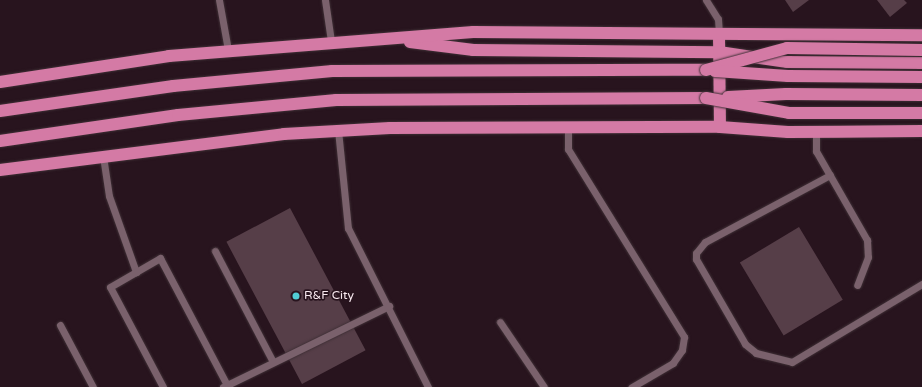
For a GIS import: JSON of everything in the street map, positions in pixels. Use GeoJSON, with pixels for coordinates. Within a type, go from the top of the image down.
{"type":"FeatureCollection","features":[{"type":"Feature","properties":{"kind":"highway"},"geometry":{"type":"LineString","coordinates":[[0,82],[228,50],[331,41],[385,39],[473,32],[922,35]]}},
{"type":"Feature","properties":{"kind":"highway"},"geometry":{"type":"LineString","coordinates":[[719,34],[720,127]]}},
{"type":"Feature","properties":{"kind":"highway"},"geometry":{"type":"LineString","coordinates":[[385,39],[473,50],[719,52],[787,62],[922,63]]}},
{"type":"Feature","properties":{"kind":"highway"},"geometry":{"type":"LineString","coordinates":[[706,70],[787,48],[922,50]]}},
{"type":"Feature","properties":{"kind":"highway"},"geometry":{"type":"LineString","coordinates":[[0,112],[173,86],[332,71],[386,69],[706,70],[788,76],[922,77]]}},
{"type":"Feature","properties":{"kind":"highway"},"geometry":{"type":"LineString","coordinates":[[0,141],[186,114],[278,104],[388,99],[706,98],[786,94],[922,95]]}},
{"type":"Feature","properties":{"kind":"highway"},"geometry":{"type":"LineString","coordinates":[[706,98],[789,113],[922,113]]}},
{"type":"Feature","properties":{"kind":"highway"},"geometry":{"type":"LineString","coordinates":[[0,170],[103,156],[338,130],[720,127],[816,131],[922,131]]}},
{"type":"Feature","properties":{"kind":"lane"},"geometry":{"type":"LineString","coordinates":[[219,0],[228,50]]}},
{"type":"Feature","properties":{"kind":"lane"},"geometry":{"type":"LineString","coordinates":[[325,0],[331,41]]}},
{"type":"Feature","properties":{"kind":"lane"},"geometry":{"type":"LineString","coordinates":[[706,0],[718,19],[719,34]]}},
{"type":"Feature","properties":{"kind":"lane"},"geometry":{"type":"LineString","coordinates":[[568,127],[568,149],[684,336],[682,350],[673,364],[632,387]]}},
{"type":"Feature","properties":{"kind":"lane"},"geometry":{"type":"LineString","coordinates":[[338,130],[348,228],[389,306],[428,387]]}},
{"type":"Feature","properties":{"kind":"lane"},"geometry":{"type":"LineString","coordinates":[[816,131],[816,151],[867,240],[868,257],[857,285]]}},
{"type":"Feature","properties":{"kind":"lane"},"geometry":{"type":"LineString","coordinates":[[103,156],[109,196],[136,272]]}},
{"type":"Feature","properties":{"kind":"lane"},"geometry":{"type":"LineString","coordinates":[[830,175],[706,242],[696,253],[696,259],[745,344],[756,353],[792,362],[922,284]]}},
{"type":"Feature","properties":{"kind":"lane"},"geometry":{"type":"LineString","coordinates":[[215,251],[273,362]]}},
{"type":"Feature","properties":{"kind":"lane"},"geometry":{"type":"LineString","coordinates":[[163,387],[110,287],[160,258],[226,386],[389,306]]}},
{"type":"Feature","properties":{"kind":"lane"},"geometry":{"type":"LineString","coordinates":[[500,322],[544,387]]}},
{"type":"Feature","properties":{"kind":"lane"},"geometry":{"type":"LineString","coordinates":[[60,325],[93,387]]}},
{"type":"Feature","properties":{"kind":"building"},"geometry":{"type":"Polygon","coordinates":[[[785,0],[809,0],[793,12],[785,0]]]}},
{"type":"Feature","properties":{"kind":"building"},"geometry":{"type":"Polygon","coordinates":[[[877,0],[904,0],[907,3],[890,17],[877,0]]]}},
{"type":"Feature","properties":{"kind":"building","name":"R&F City"},"geometry":{"type":"Polygon","coordinates":[[[290,208],[366,350],[302,384],[226,242],[290,208]]]}},
{"type":"Feature","properties":{"kind":"building"},"geometry":{"type":"Polygon","coordinates":[[[799,227],[843,300],[784,335],[740,263],[799,227]]]}},
{"type":"Feature","properties":{"kind":"place","name":"R&F City"},"geometry":{"type":"Point","coordinates":[296,296]}}]}
